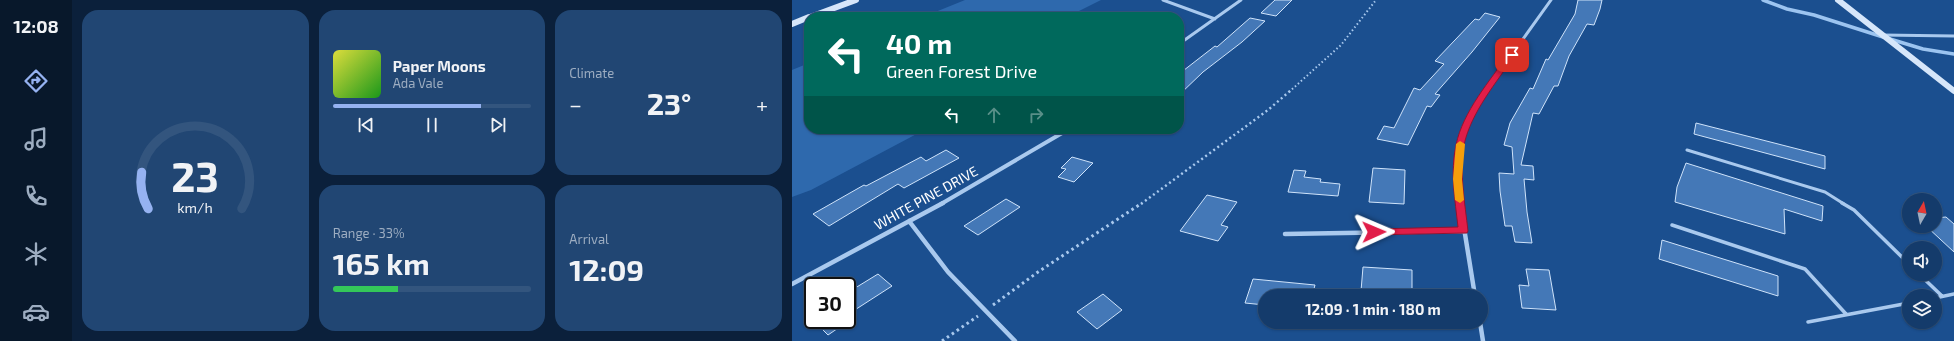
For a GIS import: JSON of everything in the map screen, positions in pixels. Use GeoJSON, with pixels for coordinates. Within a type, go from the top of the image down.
{"type":"FeatureCollection","features":[{"type":"Feature","properties":{"kind":"street"},"geometry":{"type":"LineString","coordinates":[[1163,0],[1216,19]]}},
{"type":"Feature","properties":{"kind":"street"},"geometry":{"type":"LineString","coordinates":[[1184,41],[1241,0]]}},
{"type":"Feature","properties":{"kind":"street"},"geometry":{"type":"LineString","coordinates":[[1474,289],[1463,231],[1457,179],[1459,150],[1464,130],[1486,90],[1551,0]]}},
{"type":"Feature","properties":{"kind":"street"},"geometry":{"type":"LineString","coordinates":[[1838,0],[1954,91]]}},
{"type":"Feature","properties":{"kind":"street"},"geometry":{"type":"LineString","coordinates":[[823,12],[852,1]]}},
{"type":"Feature","properties":{"kind":"street"},"geometry":{"type":"LineString","coordinates":[[792,24],[804,19]]}},
{"type":"Feature","properties":{"kind":"street"},"geometry":{"type":"LineString","coordinates":[[1882,35],[1954,36]]}},
{"type":"Feature","properties":{"kind":"street","name":"WHITE PINE DRIVE"},"geometry":{"type":"LineString","coordinates":[[792,284],[968,189],[1061,134]]}},
{"type":"Feature","properties":{"kind":"street"},"geometry":{"type":"LineString","coordinates":[[909,221],[948,272],[1015,341]]}},
{"type":"Feature","properties":{"kind":"street"},"geometry":{"type":"LineString","coordinates":[[1285,234],[1463,231]]}},
{"type":"Feature","properties":{"kind":"street"},"geometry":{"type":"LineString","coordinates":[[1481,329],[1483,341]]}},
{"type":"Feature","properties":{"kind":"lane"},"geometry":{"type":"LineString","coordinates":[[1686,150],[1825,192],[1854,210],[1902,257]]}},
{"type":"Feature","properties":{"kind":"lane"},"geometry":{"type":"LineString","coordinates":[[1672,225],[1805,270],[1846,314]]}},
{"type":"Feature","properties":{"kind":"lane"},"geometry":{"type":"LineString","coordinates":[[1926,281],[1935,289]]}},
{"type":"Feature","properties":{"kind":"lane"},"geometry":{"type":"LineString","coordinates":[[1942,296],[1954,294]]}},
{"type":"Feature","properties":{"kind":"lane"},"geometry":{"type":"LineString","coordinates":[[1808,322],[1902,304]]}},
{"type":"Feature","properties":{"kind":"path"},"geometry":{"type":"LineString","coordinates":[[996,302],[1038,272],[1134,209],[1268,110],[1341,46],[1376,0]]}},
{"type":"Feature","properties":{"kind":"path"},"geometry":{"type":"LineString","coordinates":[[942,341],[969,322]]}},
{"type":"Feature","properties":{"kind":"shaded area"},"geometry":{"type":"Polygon","coordinates":[[[965,0],[1101,0],[1077,12],[935,12],[965,0]]]}},
{"type":"Feature","properties":{"kind":"shaded area"},"geometry":{"type":"Polygon","coordinates":[[[804,65],[804,134],[917,134],[811,190],[792,197],[792,70],[804,65]]]}},
{"type":"Feature","properties":{"kind":"building"},"geometry":{"type":"Polygon","coordinates":[[[1275,0],[1292,0],[1276,16],[1261,13],[1275,0]]]}},
{"type":"Feature","properties":{"kind":"building"},"geometry":{"type":"Polygon","coordinates":[[[1578,0],[1602,0],[1594,25],[1587,24],[1569,56],[1558,86],[1554,86],[1539,114],[1533,113],[1521,165],[1533,166],[1534,180],[1524,179],[1532,243],[1515,242],[1512,226],[1505,226],[1500,191],[1499,173],[1514,174],[1512,147],[1504,145],[1510,123],[1530,88],[1533,89],[1546,59],[1548,60],[1575,14],[1578,0]]]}},
{"type":"Feature","properties":{"kind":"building"},"geometry":{"type":"Polygon","coordinates":[[[1485,13],[1500,17],[1435,94],[1440,95],[1431,107],[1427,106],[1408,145],[1377,139],[1384,126],[1394,128],[1414,88],[1420,90],[1444,64],[1435,61],[1475,19],[1479,20],[1485,13]]]}},
{"type":"Feature","properties":{"kind":"building"},"geometry":{"type":"Polygon","coordinates":[[[1250,18],[1265,21],[1242,42],[1203,72],[1184,90],[1184,70],[1215,46],[1217,47],[1250,18]]]}},
{"type":"Feature","properties":{"kind":"building"},"geometry":{"type":"Polygon","coordinates":[[[1696,123],[1825,156],[1825,169],[1694,134],[1696,123]]]}},
{"type":"Feature","properties":{"kind":"building"},"geometry":{"type":"Polygon","coordinates":[[[946,150],[959,158],[904,188],[898,184],[829,226],[813,214],[864,185],[866,186],[921,157],[926,161],[946,150]]]}},
{"type":"Feature","properties":{"kind":"building"},"geometry":{"type":"Polygon","coordinates":[[[1072,157],[1093,163],[1074,182],[1058,177],[1066,169],[1061,168],[1072,157]]]}},
{"type":"Feature","properties":{"kind":"building"},"geometry":{"type":"Polygon","coordinates":[[[1686,163],[1823,206],[1822,221],[1784,209],[1785,234],[1675,202],[1677,187],[1686,163]]]}},
{"type":"Feature","properties":{"kind":"building"},"geometry":{"type":"Polygon","coordinates":[[[1373,168],[1405,170],[1404,204],[1369,202],[1373,168]]]}},
{"type":"Feature","properties":{"kind":"building"},"geometry":{"type":"Polygon","coordinates":[[[1294,170],[1306,171],[1304,177],[1321,179],[1320,182],[1340,184],[1338,196],[1288,192],[1294,170]]]}},
{"type":"Feature","properties":{"kind":"building"},"geometry":{"type":"Polygon","coordinates":[[[1207,195],[1237,202],[1221,225],[1228,227],[1218,241],[1180,231],[1207,195]]]}},
{"type":"Feature","properties":{"kind":"building"},"geometry":{"type":"Polygon","coordinates":[[[1006,199],[1020,207],[978,235],[964,226],[1006,199]]]}},
{"type":"Feature","properties":{"kind":"building"},"geometry":{"type":"Polygon","coordinates":[[[1942,217],[1946,217],[1954,224],[1954,252],[1934,233],[1942,233],[1942,217]]]}},
{"type":"Feature","properties":{"kind":"building"},"geometry":{"type":"Polygon","coordinates":[[[1662,240],[1778,276],[1778,296],[1659,259],[1662,240]]]}},
{"type":"Feature","properties":{"kind":"building"},"geometry":{"type":"Polygon","coordinates":[[[1363,267],[1412,270],[1412,289],[1361,289],[1363,267]]]}},
{"type":"Feature","properties":{"kind":"building"},"geometry":{"type":"Polygon","coordinates":[[[1526,269],[1549,270],[1556,310],[1522,308],[1519,285],[1529,286],[1526,269]]]}},
{"type":"Feature","properties":{"kind":"building"},"geometry":{"type":"Polygon","coordinates":[[[878,274],[892,286],[856,309],[856,287],[878,274]]]}},
{"type":"Feature","properties":{"kind":"building"},"geometry":{"type":"Polygon","coordinates":[[[1253,279],[1315,285],[1314,289],[1258,289],[1258,304],[1245,303],[1253,279]]]}},
{"type":"Feature","properties":{"kind":"building"},"geometry":{"type":"Polygon","coordinates":[[[1103,294],[1122,310],[1097,329],[1077,312],[1103,294]]]}},
{"type":"Feature","properties":{"kind":"building"},"geometry":{"type":"Polygon","coordinates":[[[822,329],[837,329],[828,335],[822,329]]]}},
{"type":"Feature","properties":{"kind":"waterway"},"geometry":{"type":"LineString","coordinates":[[1763,0],[1787,9],[1814,15],[1883,37]]}},
{"type":"Feature","properties":{"kind":"waterway"},"geometry":{"type":"LineString","coordinates":[[1890,39],[1923,49],[1954,54]]}},
{"type":"Feature","properties":{"kind":"slow traffic"},"geometry":{"type":"LineString","coordinates":[[1460,144],[1457,179],[1460,200]]}},
{"type":"Feature","properties":{"kind":"route"},"geometry":{"type":"LineString","coordinates":[[1374,232],[1463,231],[1457,179],[1460,145],[1464,130],[1486,90],[1512,55]]}}]}
